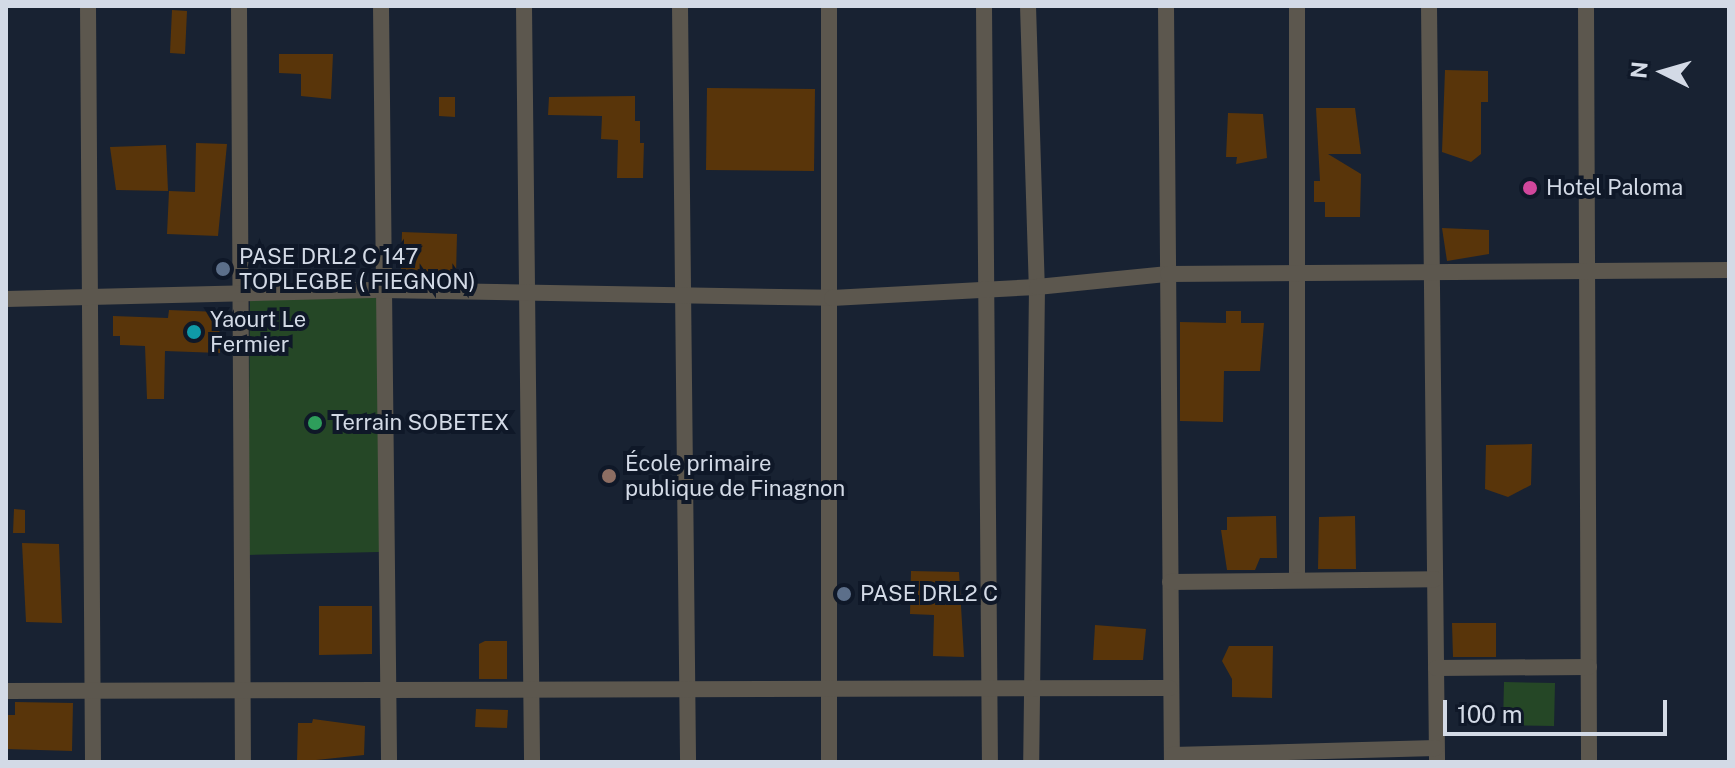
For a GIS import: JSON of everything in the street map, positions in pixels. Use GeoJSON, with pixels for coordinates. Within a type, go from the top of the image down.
{"type":"FeatureCollection","features":[{"type":"Feature","properties":{"kind":"street"},"geometry":{"type":"LineString","coordinates":[[88,6],[87,300],[93,762]]}},
{"type":"Feature","properties":{"kind":"street"},"geometry":{"type":"LineString","coordinates":[[239,6],[237,293],[243,762]]}},
{"type":"Feature","properties":{"kind":"street"},"geometry":{"type":"LineString","coordinates":[[381,6],[389,762]]}},
{"type":"Feature","properties":{"kind":"street"},"geometry":{"type":"LineString","coordinates":[[524,6],[523,294],[532,762]]}},
{"type":"Feature","properties":{"kind":"street"},"geometry":{"type":"LineString","coordinates":[[680,6],[688,762]]}},
{"type":"Feature","properties":{"kind":"street"},"geometry":{"type":"LineString","coordinates":[[829,6],[832,298],[829,762]]}},
{"type":"Feature","properties":{"kind":"street"},"geometry":{"type":"LineString","coordinates":[[984,6],[982,289],[990,762]]}},
{"type":"Feature","properties":{"kind":"street"},"geometry":{"type":"LineString","coordinates":[[1028,6],[1037,287],[1031,762]]}},
{"type":"Feature","properties":{"kind":"street"},"geometry":{"type":"LineString","coordinates":[[1166,6],[1172,758],[1436,755],[1429,6]]}},
{"type":"Feature","properties":{"kind":"street"},"geometry":{"type":"LineString","coordinates":[[1297,6],[1297,580]]}},
{"type":"Feature","properties":{"kind":"street"},"geometry":{"type":"LineString","coordinates":[[1586,6],[1589,762]]}},
{"type":"Feature","properties":{"kind":"street"},"geometry":{"type":"LineString","coordinates":[[6,299],[87,300],[382,290],[832,298],[1037,287],[1168,274],[1729,270]]}},
{"type":"Feature","properties":{"kind":"street"},"geometry":{"type":"LineString","coordinates":[[1170,582],[1435,579]]}},
{"type":"Feature","properties":{"kind":"street"},"geometry":{"type":"LineString","coordinates":[[1436,668],[1589,667]]}},
{"type":"Feature","properties":{"kind":"street"},"geometry":{"type":"LineString","coordinates":[[6,691],[1170,688]]}},
{"type":"Feature","properties":{"kind":"green space","name":"Terrain SOBETEX"},"geometry":{"type":"Polygon","coordinates":[[[383,292],[379,552],[248,555],[250,293],[383,292]]]}},
{"type":"Feature","properties":{"kind":"green space"},"geometry":{"type":"Polygon","coordinates":[[[1504,682],[1555,683],[1554,726],[1503,725],[1504,682]]]}},
{"type":"Feature","properties":{"kind":"building"},"geometry":{"type":"Polygon","coordinates":[[[172,10],[187,11],[185,54],[170,53],[172,10]]]}},
{"type":"Feature","properties":{"kind":"building"},"geometry":{"type":"Polygon","coordinates":[[[279,54],[333,54],[331,99],[301,96],[301,74],[279,73],[279,54]]]}},
{"type":"Feature","properties":{"kind":"building"},"geometry":{"type":"Polygon","coordinates":[[[1445,70],[1488,71],[1488,102],[1481,102],[1481,154],[1471,162],[1442,152],[1445,70]]]}},
{"type":"Feature","properties":{"kind":"building"},"geometry":{"type":"Polygon","coordinates":[[[707,88],[815,89],[814,171],[706,170],[707,88]]]}},
{"type":"Feature","properties":{"kind":"building"},"geometry":{"type":"Polygon","coordinates":[[[635,96],[635,121],[640,121],[640,143],[644,143],[643,178],[617,178],[618,140],[601,139],[602,116],[548,115],[549,97],[635,96]]]}},
{"type":"Feature","properties":{"kind":"building"},"geometry":{"type":"Polygon","coordinates":[[[439,97],[455,97],[455,117],[439,116],[439,97]]]}},
{"type":"Feature","properties":{"kind":"building"},"geometry":{"type":"Polygon","coordinates":[[[1316,108],[1355,108],[1361,154],[1328,154],[1361,174],[1360,217],[1325,217],[1325,202],[1314,202],[1314,181],[1320,181],[1316,108]]]}},
{"type":"Feature","properties":{"kind":"building"},"geometry":{"type":"Polygon","coordinates":[[[1228,113],[1263,114],[1267,158],[1236,164],[1237,157],[1226,157],[1228,113]]]}},
{"type":"Feature","properties":{"kind":"building"},"geometry":{"type":"Polygon","coordinates":[[[196,143],[227,144],[218,236],[167,234],[169,191],[195,192],[196,143]]]}},
{"type":"Feature","properties":{"kind":"building"},"geometry":{"type":"Polygon","coordinates":[[[166,145],[168,191],[116,190],[110,147],[166,145]]]}},
{"type":"Feature","properties":{"kind":"building"},"geometry":{"type":"Polygon","coordinates":[[[1442,228],[1489,230],[1489,254],[1447,261],[1442,228]]]}},
{"type":"Feature","properties":{"kind":"building"},"geometry":{"type":"Polygon","coordinates":[[[402,232],[457,234],[456,274],[401,269],[402,232]]]}},
{"type":"Feature","properties":{"kind":"building"},"geometry":{"type":"Polygon","coordinates":[[[169,310],[219,312],[220,353],[165,351],[164,399],[147,399],[145,346],[120,345],[120,336],[113,336],[113,316],[168,318],[169,310]]]}},
{"type":"Feature","properties":{"kind":"building"},"geometry":{"type":"Polygon","coordinates":[[[1226,311],[1241,311],[1241,323],[1264,323],[1260,371],[1224,371],[1223,422],[1180,421],[1180,322],[1226,323],[1226,311]]]}},
{"type":"Feature","properties":{"kind":"building"},"geometry":{"type":"Polygon","coordinates":[[[1532,444],[1531,485],[1508,497],[1485,489],[1486,445],[1532,444]]]}},
{"type":"Feature","properties":{"kind":"building"},"geometry":{"type":"Polygon","coordinates":[[[14,509],[25,510],[25,533],[13,533],[14,509]]]}},
{"type":"Feature","properties":{"kind":"building"},"geometry":{"type":"Polygon","coordinates":[[[1276,516],[1277,558],[1260,558],[1255,570],[1227,570],[1221,530],[1227,530],[1227,517],[1276,516]]]}},
{"type":"Feature","properties":{"kind":"building"},"geometry":{"type":"Polygon","coordinates":[[[1355,516],[1356,569],[1318,569],[1319,517],[1355,516]]]}},
{"type":"Feature","properties":{"kind":"building"},"geometry":{"type":"Polygon","coordinates":[[[22,543],[59,544],[62,623],[26,622],[22,543]]]}},
{"type":"Feature","properties":{"kind":"building"},"geometry":{"type":"Polygon","coordinates":[[[911,571],[959,572],[964,657],[933,656],[934,615],[910,614],[911,571]]]}},
{"type":"Feature","properties":{"kind":"building"},"geometry":{"type":"Polygon","coordinates":[[[319,606],[372,606],[372,654],[319,655],[319,606]]]}},
{"type":"Feature","properties":{"kind":"building"},"geometry":{"type":"Polygon","coordinates":[[[1452,623],[1496,623],[1496,657],[1453,657],[1452,623]]]}},
{"type":"Feature","properties":{"kind":"building"},"geometry":{"type":"Polygon","coordinates":[[[1095,625],[1146,629],[1143,660],[1093,660],[1095,625]]]}},
{"type":"Feature","properties":{"kind":"building"},"geometry":{"type":"Polygon","coordinates":[[[507,641],[507,679],[479,679],[479,644],[507,641]]]}},
{"type":"Feature","properties":{"kind":"building"},"geometry":{"type":"Polygon","coordinates":[[[1229,646],[1273,646],[1272,698],[1232,697],[1232,679],[1222,661],[1229,646]]]}},
{"type":"Feature","properties":{"kind":"building"},"geometry":{"type":"Polygon","coordinates":[[[15,702],[73,703],[72,751],[6,749],[6,715],[15,715],[15,702]]]}},
{"type":"Feature","properties":{"kind":"building"},"geometry":{"type":"Polygon","coordinates":[[[476,709],[508,710],[507,728],[475,727],[476,709]]]}},
{"type":"Feature","properties":{"kind":"building"},"geometry":{"type":"Polygon","coordinates":[[[313,719],[365,726],[364,755],[297,762],[298,723],[312,723],[313,719]]]}},
{"type":"Feature","properties":{"kind":"place","name":"Hotel Paloma"},"geometry":{"type":"Point","coordinates":[1530,188]}},
{"type":"Feature","properties":{"kind":"place","name":"PASE DRL2 C 147 TOPLEGBE ( FIEGNON)"},"geometry":{"type":"Point","coordinates":[223,269]}},
{"type":"Feature","properties":{"kind":"place","name":"Yaourt Le Fermier"},"geometry":{"type":"Point","coordinates":[194,332]}},
{"type":"Feature","properties":{"kind":"place","name":"Terrain SOBETEX"},"geometry":{"type":"Point","coordinates":[315,423]}},
{"type":"Feature","properties":{"kind":"place","name":"École primaire publique de Finagnon"},"geometry":{"type":"Point","coordinates":[609,476]}},
{"type":"Feature","properties":{"kind":"place","name":"PASE DRL2 C"},"geometry":{"type":"Point","coordinates":[844,594]}}]}
